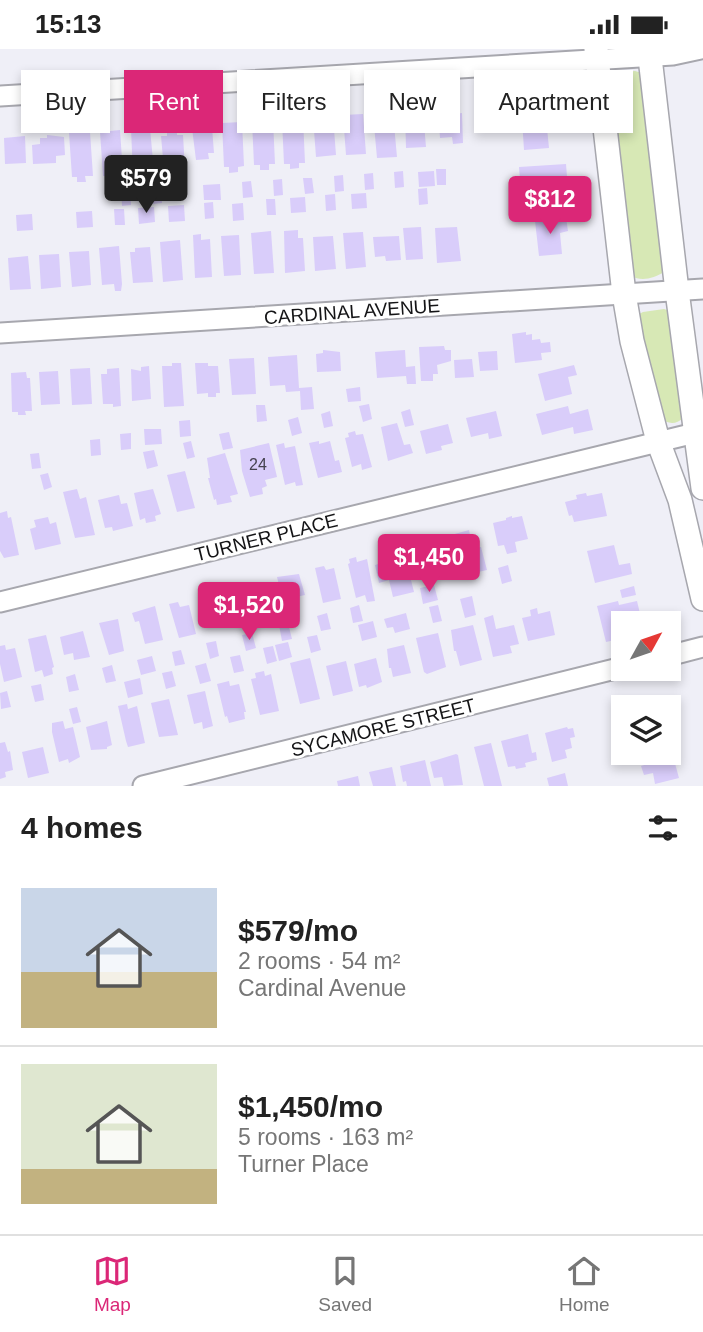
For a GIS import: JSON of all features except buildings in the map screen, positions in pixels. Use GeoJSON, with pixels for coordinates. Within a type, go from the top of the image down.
{"type":"FeatureCollection","features":[{"type":"Feature","properties":{"kind":"street"},"geometry":{"type":"LineString","coordinates":[[0,96],[596,54],[649,52],[673,55],[701,49]]}},
{"type":"Feature","properties":{"kind":"street"},"geometry":{"type":"LineString","coordinates":[[649,52],[703,488]]}},
{"type":"Feature","properties":{"kind":"street"},"geometry":{"type":"LineString","coordinates":[[596,54],[624,294],[643,390],[658,441],[696,535],[703,599]]}},
{"type":"Feature","properties":{"kind":"street","name":"CARDINAL AVENUE"},"geometry":{"type":"LineString","coordinates":[[0,334],[703,289]]}},
{"type":"Feature","properties":{"kind":"street","name":"TURNER PLACE"},"geometry":{"type":"LineString","coordinates":[[0,601],[695,433]]}},
{"type":"Feature","properties":{"kind":"street"},"geometry":{"type":"LineString","coordinates":[[681,653],[703,647]]}},
{"type":"Feature","properties":{"kind":"street","name":"SYCAMORE STREET"},"geometry":{"type":"LineString","coordinates":[[143,786],[611,670]]}},
{"type":"Feature","properties":{"kind":"green space"},"geometry":{"type":"Polygon","coordinates":[[[633,71],[642,73],[664,272],[644,279],[631,276],[616,133],[633,133],[633,71]]]}},
{"type":"Feature","properties":{"kind":"green space"},"geometry":{"type":"Polygon","coordinates":[[[664,309],[670,311],[683,418],[674,423],[659,418],[637,315],[664,309]]]}}]}
